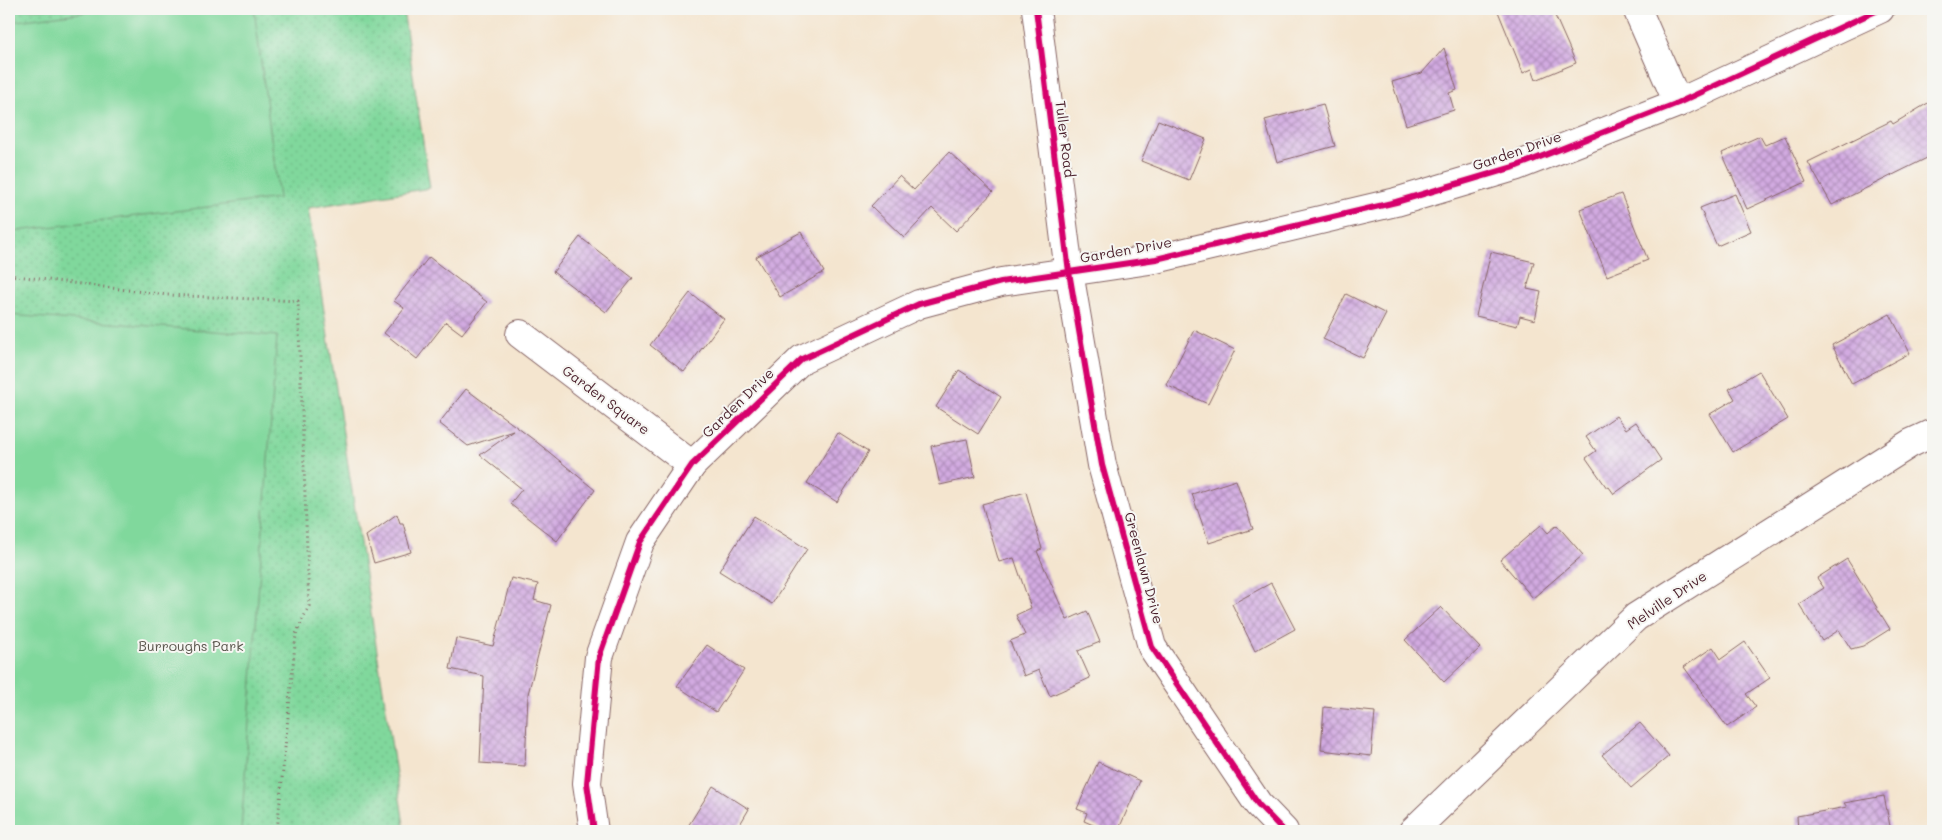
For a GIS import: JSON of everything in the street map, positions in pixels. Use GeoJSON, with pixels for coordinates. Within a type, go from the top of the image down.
{"type":"FeatureCollection","features":[{"type":"Feature","properties":{"kind":"street","name":"Tuller Road"},"geometry":{"type":"LineString","coordinates":[[1036,9],[1069,272]]}},
{"type":"Feature","properties":{"kind":"street"},"geometry":{"type":"LineString","coordinates":[[1637,9],[1678,103]]}},
{"type":"Feature","properties":{"kind":"street","name":"Garden Drive"},"geometry":{"type":"LineString","coordinates":[[594,831],[587,783],[599,657],[640,542],[692,465],[802,359],[919,304],[1001,282],[1156,258],[1396,202],[1517,166],[1678,103],[1880,9]]}},
{"type":"Feature","properties":{"kind":"street","name":"Greenlawn Drive"},"geometry":{"type":"LineString","coordinates":[[1069,272],[1102,465],[1152,647],[1258,804],[1284,831]]}},
{"type":"Feature","properties":{"kind":"street","name":"Garden Square"},"geometry":{"type":"LineString","coordinates":[[520,334],[692,465]]}},
{"type":"Feature","properties":{"kind":"street","name":"Melville Drive"},"geometry":{"type":"LineString","coordinates":[[1413,831],[1636,617],[1911,443],[1933,433]]}},
{"type":"Feature","properties":{"kind":"path"},"geometry":{"type":"LineString","coordinates":[[9,275],[167,295],[298,301],[308,606],[296,634],[277,831]]}},
{"type":"Feature","properties":{"kind":"green space","name":"Burroughs Park"},"geometry":{"type":"Polygon","coordinates":[[[9,9],[403,9],[430,188],[308,208],[405,831],[9,831],[9,9]]]}},
{"type":"Feature","properties":{"kind":"green space"},"geometry":{"type":"Polygon","coordinates":[[[111,9],[254,9],[279,198],[9,232],[9,22],[111,9]]]}},
{"type":"Feature","properties":{"kind":"green space"},"geometry":{"type":"Polygon","coordinates":[[[9,315],[277,336],[241,831],[9,831],[9,315]]]}},
{"type":"Feature","properties":{"kind":"building"},"geometry":{"type":"Polygon","coordinates":[[[1497,9],[1552,9],[1576,63],[1536,80],[1532,69],[1523,73],[1497,9]]]}},
{"type":"Feature","properties":{"kind":"building"},"geometry":{"type":"Polygon","coordinates":[[[1444,48],[1457,90],[1449,93],[1454,110],[1406,125],[1392,82],[1422,73],[1444,48]]]}},
{"type":"Feature","properties":{"kind":"building"},"geometry":{"type":"Polygon","coordinates":[[[1933,100],[1933,155],[1832,205],[1808,162],[1891,121],[1893,124],[1933,100]]]}},
{"type":"Feature","properties":{"kind":"building"},"geometry":{"type":"Polygon","coordinates":[[[1323,104],[1335,146],[1277,162],[1265,120],[1323,104]]]}},
{"type":"Feature","properties":{"kind":"building"},"geometry":{"type":"Polygon","coordinates":[[[1158,120],[1206,139],[1189,180],[1141,161],[1158,120]]]}},
{"type":"Feature","properties":{"kind":"building"},"geometry":{"type":"Polygon","coordinates":[[[1760,136],[1765,145],[1785,136],[1806,182],[1747,209],[1722,153],[1760,136]]]}},
{"type":"Feature","properties":{"kind":"building"},"geometry":{"type":"Polygon","coordinates":[[[949,152],[993,192],[956,231],[932,208],[904,238],[871,206],[899,176],[914,190],[949,152]]]}},
{"type":"Feature","properties":{"kind":"building"},"geometry":{"type":"Polygon","coordinates":[[[1621,194],[1648,260],[1607,276],[1580,209],[1621,194]]]}},
{"type":"Feature","properties":{"kind":"building"},"geometry":{"type":"Polygon","coordinates":[[[1735,194],[1751,231],[1717,246],[1700,208],[1735,194]]]}},
{"type":"Feature","properties":{"kind":"building"},"geometry":{"type":"Polygon","coordinates":[[[801,232],[824,272],[780,297],[756,257],[801,232]]]}},
{"type":"Feature","properties":{"kind":"building"},"geometry":{"type":"Polygon","coordinates":[[[580,237],[633,278],[606,312],[553,272],[580,237]]]}},
{"type":"Feature","properties":{"kind":"building"},"geometry":{"type":"Polygon","coordinates":[[[1491,252],[1534,262],[1527,289],[1541,292],[1535,320],[1520,316],[1517,326],[1476,316],[1491,252]]]}},
{"type":"Feature","properties":{"kind":"building"},"geometry":{"type":"Polygon","coordinates":[[[429,257],[487,302],[462,334],[446,322],[417,359],[384,333],[404,308],[394,301],[429,257]]]}},
{"type":"Feature","properties":{"kind":"building"},"geometry":{"type":"Polygon","coordinates":[[[690,293],[724,319],[684,372],[650,345],[690,293]]]}},
{"type":"Feature","properties":{"kind":"building"},"geometry":{"type":"Polygon","coordinates":[[[1346,294],[1386,314],[1363,358],[1323,339],[1346,294]]]}},
{"type":"Feature","properties":{"kind":"building"},"geometry":{"type":"Polygon","coordinates":[[[1890,314],[1910,353],[1852,384],[1832,345],[1890,314]]]}},
{"type":"Feature","properties":{"kind":"building"},"geometry":{"type":"Polygon","coordinates":[[[1194,330],[1235,350],[1208,404],[1166,385],[1194,330]]]}},
{"type":"Feature","properties":{"kind":"building"},"geometry":{"type":"Polygon","coordinates":[[[959,370],[1001,397],[978,434],[936,407],[959,370]]]}},
{"type":"Feature","properties":{"kind":"building"},"geometry":{"type":"Polygon","coordinates":[[[1759,371],[1788,419],[1733,452],[1710,414],[1735,399],[1729,389],[1759,371]]]}},
{"type":"Feature","properties":{"kind":"building"},"geometry":{"type":"Polygon","coordinates":[[[466,389],[538,443],[595,490],[557,541],[510,504],[522,489],[480,455],[514,431],[468,446],[439,423],[466,389]]]}},
{"type":"Feature","properties":{"kind":"building"},"geometry":{"type":"Polygon","coordinates":[[[1616,416],[1626,429],[1636,422],[1661,460],[1614,494],[1609,487],[1607,488],[1586,458],[1596,451],[1586,437],[1616,416]]]}},
{"type":"Feature","properties":{"kind":"building"},"geometry":{"type":"Polygon","coordinates":[[[838,433],[868,452],[837,502],[807,483],[838,433]]]}},
{"type":"Feature","properties":{"kind":"building"},"geometry":{"type":"Polygon","coordinates":[[[967,439],[975,477],[940,485],[931,446],[967,439]]]}},
{"type":"Feature","properties":{"kind":"building"},"geometry":{"type":"Polygon","coordinates":[[[1236,480],[1253,529],[1209,543],[1192,494],[1236,480]]]}},
{"type":"Feature","properties":{"kind":"building"},"geometry":{"type":"Polygon","coordinates":[[[1026,492],[1042,549],[1037,551],[1067,620],[1087,611],[1100,642],[1078,651],[1090,678],[1050,696],[1039,670],[1024,676],[1010,641],[1025,635],[1016,615],[1031,608],[1014,558],[999,562],[982,504],[1026,492]]]}},
{"type":"Feature","properties":{"kind":"building"},"geometry":{"type":"Polygon","coordinates":[[[397,514],[400,523],[403,523],[411,552],[374,563],[366,536],[397,514]]]}},
{"type":"Feature","properties":{"kind":"building"},"geometry":{"type":"Polygon","coordinates":[[[754,516],[807,549],[772,604],[719,571],[754,516]]]}},
{"type":"Feature","properties":{"kind":"building"},"geometry":{"type":"Polygon","coordinates":[[[1541,525],[1548,533],[1557,525],[1583,555],[1533,598],[1500,560],[1541,525]]]}},
{"type":"Feature","properties":{"kind":"building"},"geometry":{"type":"Polygon","coordinates":[[[1847,559],[1890,629],[1863,646],[1851,649],[1839,630],[1822,641],[1799,604],[1824,588],[1817,578],[1847,559]]]}},
{"type":"Feature","properties":{"kind":"building"},"geometry":{"type":"Polygon","coordinates":[[[511,578],[538,584],[534,600],[551,605],[528,694],[525,766],[480,763],[484,676],[450,669],[456,638],[493,646],[511,578]]]}},
{"type":"Feature","properties":{"kind":"building"},"geometry":{"type":"Polygon","coordinates":[[[1271,583],[1295,629],[1255,651],[1232,604],[1271,583]]]}},
{"type":"Feature","properties":{"kind":"building"},"geometry":{"type":"Polygon","coordinates":[[[1441,607],[1480,648],[1444,682],[1405,640],[1441,607]]]}},
{"type":"Feature","properties":{"kind":"building"},"geometry":{"type":"Polygon","coordinates":[[[1745,642],[1770,678],[1746,694],[1756,707],[1727,727],[1684,667],[1713,647],[1721,659],[1745,642]]]}},
{"type":"Feature","properties":{"kind":"building"},"geometry":{"type":"Polygon","coordinates":[[[707,645],[744,670],[716,712],[677,686],[707,645]]]}},
{"type":"Feature","properties":{"kind":"building"},"geometry":{"type":"Polygon","coordinates":[[[1324,707],[1375,712],[1371,756],[1321,750],[1324,707]]]}},
{"type":"Feature","properties":{"kind":"building"},"geometry":{"type":"Polygon","coordinates":[[[1640,723],[1669,756],[1631,788],[1602,755],[1640,723]]]}},
{"type":"Feature","properties":{"kind":"building"},"geometry":{"type":"Polygon","coordinates":[[[1098,762],[1140,781],[1118,831],[1107,831],[1084,821],[1087,813],[1077,809],[1098,762]]]}},
{"type":"Feature","properties":{"kind":"building"},"geometry":{"type":"Polygon","coordinates":[[[713,786],[749,809],[736,831],[685,831],[713,786]]]}},
{"type":"Feature","properties":{"kind":"building"},"geometry":{"type":"Polygon","coordinates":[[[1884,796],[1891,831],[1798,831],[1797,816],[1847,807],[1844,803],[1884,796]]]}},
{"type":"Feature","properties":{"kind":"cycle path"},"geometry":{"type":"LineString","coordinates":[[1036,9],[1069,272],[1102,465],[1152,647],[1258,804],[1284,831]]}},
{"type":"Feature","properties":{"kind":"cycle path"},"geometry":{"type":"LineString","coordinates":[[594,831],[587,783],[599,657],[640,542],[692,465],[802,359],[919,304],[1001,282],[1156,259],[1396,202],[1517,166],[1678,103],[1880,9]]}}]}
